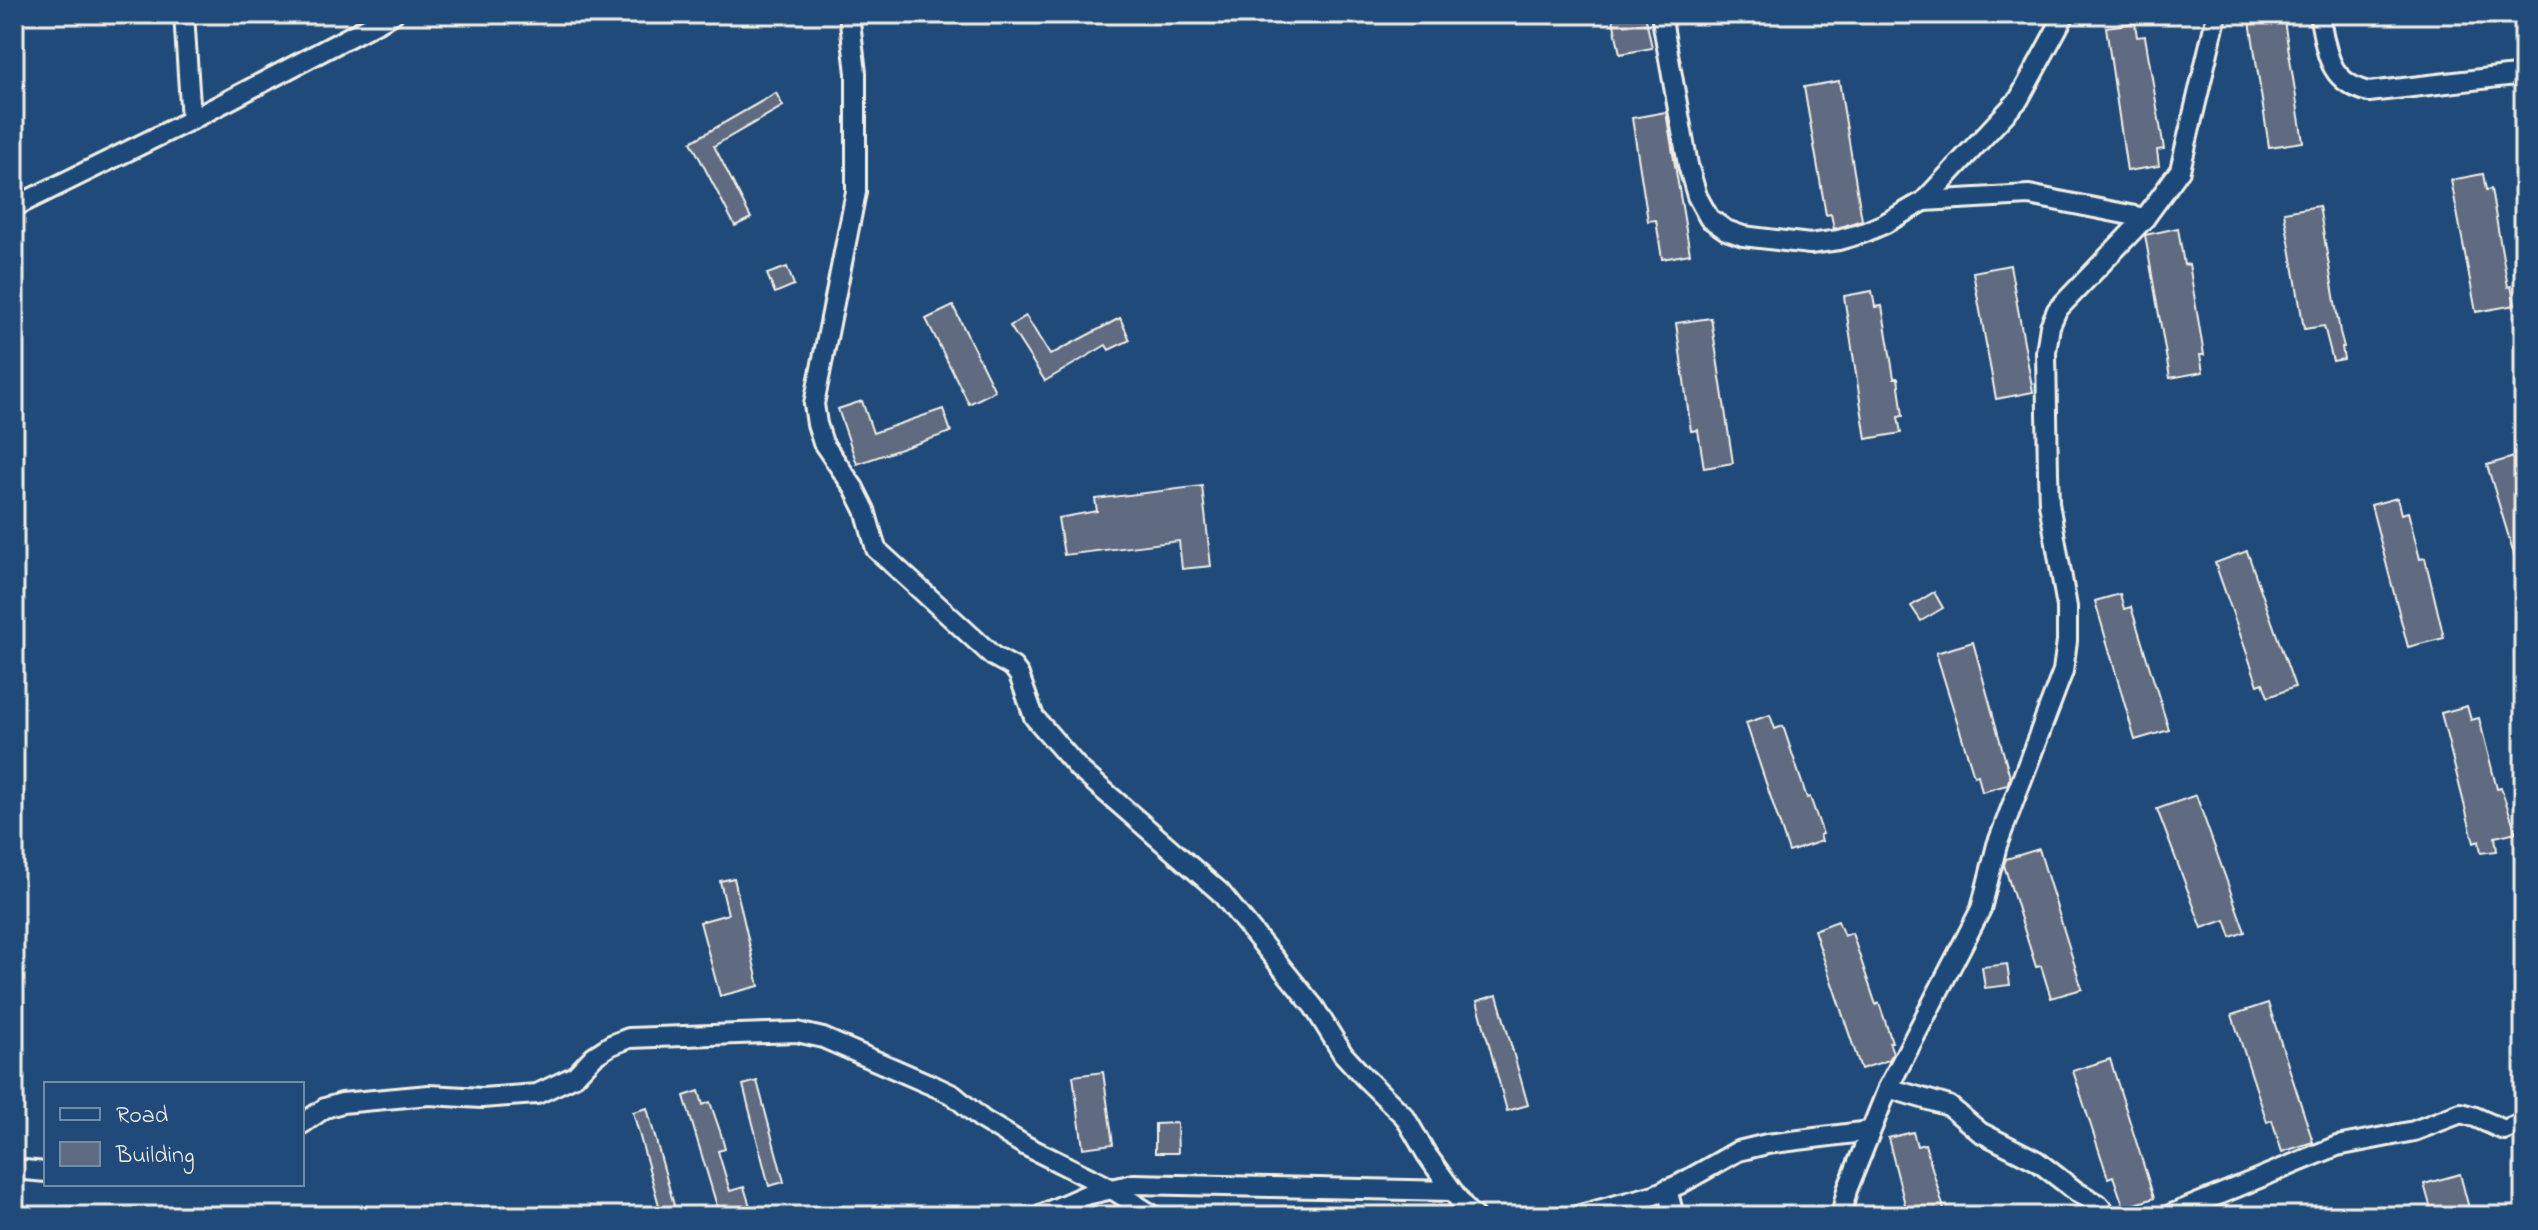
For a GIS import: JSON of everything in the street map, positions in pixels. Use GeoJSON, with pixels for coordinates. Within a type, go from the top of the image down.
{"type":"FeatureCollection","features":[{"type":"Feature","properties":{"kind":"street"},"geometry":{"type":"LineString","coordinates":[[184,14],[191,120]]}},
{"type":"Feature","properties":{"kind":"street"},"geometry":{"type":"LineString","coordinates":[[14,207],[191,120],[393,14]]}},
{"type":"Feature","properties":{"kind":"street"},"geometry":{"type":"LineString","coordinates":[[849,14],[856,73],[856,192],[814,404],[823,443],[854,488],[865,510],[876,549],[993,656],[1013,667],[1019,675],[1034,717],[1079,769],[1220,892],[1314,1007],[1343,1054],[1405,1117],[1427,1155],[1470,1214]]}},
{"type":"Feature","properties":{"kind":"street"},"geometry":{"type":"LineString","coordinates":[[1661,14],[1688,165],[1697,196],[1709,218],[1726,230],[1743,236],[1810,244],[1863,233],[1924,201],[2019,99],[2065,14]]}},
{"type":"Feature","properties":{"kind":"street"},"geometry":{"type":"LineString","coordinates":[[1841,1216],[1847,1190],[1888,1088],[1981,909],[1997,845],[2063,671],[2067,607],[2049,503],[2046,352],[2050,326],[2057,310],[2145,218],[2180,170],[2217,14]]}},
{"type":"Feature","properties":{"kind":"street"},"geometry":{"type":"LineString","coordinates":[[2319,14],[2329,59],[2339,78],[2352,88],[2384,91],[2524,74]]}},
{"type":"Feature","properties":{"kind":"street"},"geometry":{"type":"LineString","coordinates":[[1924,201],[2029,195],[2145,218]]}},
{"type":"Feature","properties":{"kind":"street"},"geometry":{"type":"LineString","coordinates":[[304,1123],[325,1108],[342,1103],[429,1095],[482,1098],[537,1094],[575,1076],[594,1056],[629,1038],[797,1032],[823,1038],[953,1095],[983,1120],[1026,1146],[1110,1188],[1154,1216]]}},
{"type":"Feature","properties":{"kind":"street"},"geometry":{"type":"LineString","coordinates":[[1888,1088],[1949,1106],[1980,1132],[2037,1161],[2098,1204],[2108,1216]]}},
{"type":"Feature","properties":{"kind":"street"},"geometry":{"type":"LineString","coordinates":[[2167,1216],[2337,1146],[2414,1131],[2461,1113],[2504,1130],[2524,1122]]}},
{"type":"Feature","properties":{"kind":"street"},"geometry":{"type":"LineString","coordinates":[[1576,1216],[1667,1189],[1738,1151],[1767,1144],[1870,1131]]}},
{"type":"Feature","properties":{"kind":"street"},"geometry":{"type":"LineString","coordinates":[[14,1169],[44,1172]]}},
{"type":"Feature","properties":{"kind":"street"},"geometry":{"type":"LineString","coordinates":[[1038,1216],[1067,1202],[1134,1184],[1452,1191]]}},
{"type":"Feature","properties":{"kind":"street"},"geometry":{"type":"LineString","coordinates":[[1667,1189],[1674,1216]]}},
{"type":"Feature","properties":{"kind":"building"},"geometry":{"type":"Polygon","coordinates":[[[1612,14],[1645,14],[1652,48],[1620,54],[1612,14]]]}},
{"type":"Feature","properties":{"kind":"building"},"geometry":{"type":"Polygon","coordinates":[[[2249,14],[2283,14],[2303,142],[2269,147],[2249,14]]]}},
{"type":"Feature","properties":{"kind":"building"},"geometry":{"type":"Polygon","coordinates":[[[2135,23],[2137,37],[2145,36],[2164,149],[2157,150],[2159,166],[2127,171],[2106,27],[2135,23]]]}},
{"type":"Feature","properties":{"kind":"building"},"geometry":{"type":"Polygon","coordinates":[[[1839,81],[1862,220],[1834,229],[1831,214],[1826,215],[1804,87],[1839,81]]]}},
{"type":"Feature","properties":{"kind":"building"},"geometry":{"type":"Polygon","coordinates":[[[776,93],[783,106],[714,146],[751,218],[735,226],[691,142],[776,93]]]}},
{"type":"Feature","properties":{"kind":"building"},"geometry":{"type":"Polygon","coordinates":[[[1666,112],[1690,254],[1662,259],[1656,220],[1648,221],[1632,118],[1666,112]]]}},
{"type":"Feature","properties":{"kind":"building"},"geometry":{"type":"Polygon","coordinates":[[[2483,174],[2486,190],[2491,189],[2508,287],[2511,286],[2515,305],[2476,312],[2451,180],[2483,174]]]}},
{"type":"Feature","properties":{"kind":"building"},"geometry":{"type":"Polygon","coordinates":[[[2319,206],[2344,347],[2344,359],[2333,361],[2324,326],[2304,329],[2284,212],[2319,206]]]}},
{"type":"Feature","properties":{"kind":"building"},"geometry":{"type":"Polygon","coordinates":[[[2178,228],[2184,265],[2189,264],[2204,355],[2200,355],[2203,372],[2170,378],[2145,235],[2178,228]]]}},
{"type":"Feature","properties":{"kind":"building"},"geometry":{"type":"Polygon","coordinates":[[[2010,265],[2033,392],[1996,399],[1973,272],[2010,265]]]}},
{"type":"Feature","properties":{"kind":"building"},"geometry":{"type":"Polygon","coordinates":[[[787,267],[794,285],[775,293],[767,274],[787,267]]]}},
{"type":"Feature","properties":{"kind":"building"},"geometry":{"type":"Polygon","coordinates":[[[1872,291],[1875,307],[1882,306],[1903,416],[1898,417],[1901,433],[1866,439],[1844,296],[1872,291]]]}},
{"type":"Feature","properties":{"kind":"building"},"geometry":{"type":"Polygon","coordinates":[[[953,306],[995,391],[969,404],[926,319],[953,306]]]}},
{"type":"Feature","properties":{"kind":"building"},"geometry":{"type":"Polygon","coordinates":[[[1026,316],[1050,355],[1120,318],[1130,340],[1109,350],[1106,345],[1045,381],[1010,326],[1026,316]]]}},
{"type":"Feature","properties":{"kind":"building"},"geometry":{"type":"Polygon","coordinates":[[[1711,318],[1733,463],[1704,468],[1698,430],[1691,431],[1676,323],[1711,318]]]}},
{"type":"Feature","properties":{"kind":"building"},"geometry":{"type":"Polygon","coordinates":[[[862,401],[873,433],[943,409],[951,432],[857,464],[838,409],[862,401]]]}},
{"type":"Feature","properties":{"kind":"building"},"geometry":{"type":"Polygon","coordinates":[[[2524,454],[2524,573],[2520,574],[2487,465],[2524,454]]]}},
{"type":"Feature","properties":{"kind":"building"},"geometry":{"type":"Polygon","coordinates":[[[1202,486],[1211,566],[1182,569],[1179,541],[1064,555],[1058,518],[1097,511],[1095,499],[1202,486]]]}},
{"type":"Feature","properties":{"kind":"building"},"geometry":{"type":"Polygon","coordinates":[[[2397,498],[2401,514],[2408,512],[2420,559],[2425,558],[2444,638],[2408,647],[2371,505],[2397,498]]]}},
{"type":"Feature","properties":{"kind":"building"},"geometry":{"type":"Polygon","coordinates":[[[2247,551],[2295,687],[2268,697],[2263,683],[2258,685],[2215,563],[2247,551]]]}},
{"type":"Feature","properties":{"kind":"building"},"geometry":{"type":"Polygon","coordinates":[[[1934,592],[1943,608],[1921,621],[1911,606],[1934,592]]]}},
{"type":"Feature","properties":{"kind":"building"},"geometry":{"type":"Polygon","coordinates":[[[2120,594],[2124,609],[2131,607],[2169,730],[2135,740],[2095,601],[2120,594]]]}},
{"type":"Feature","properties":{"kind":"building"},"geometry":{"type":"Polygon","coordinates":[[[1973,642],[2010,777],[2007,785],[1982,792],[1978,775],[1974,776],[1936,653],[1973,642]]]}},
{"type":"Feature","properties":{"kind":"building"},"geometry":{"type":"Polygon","coordinates":[[[2467,706],[2471,720],[2479,718],[2497,789],[2501,788],[2516,832],[2495,837],[2497,851],[2481,853],[2479,841],[2474,843],[2441,713],[2467,706]]]}},
{"type":"Feature","properties":{"kind":"building"},"geometry":{"type":"Polygon","coordinates":[[[1770,715],[1775,729],[1783,726],[1807,798],[1810,797],[1823,834],[1820,835],[1822,841],[1789,852],[1746,723],[1770,715]]]}},
{"type":"Feature","properties":{"kind":"building"},"geometry":{"type":"Polygon","coordinates":[[[2196,795],[2245,932],[2231,937],[2225,920],[2202,928],[2157,809],[2196,795]]]}},
{"type":"Feature","properties":{"kind":"building"},"geometry":{"type":"Polygon","coordinates":[[[2039,849],[2082,989],[2051,998],[2041,966],[2036,967],[2004,865],[2006,859],[2039,849]]]}},
{"type":"Feature","properties":{"kind":"building"},"geometry":{"type":"Polygon","coordinates":[[[734,878],[759,986],[720,996],[700,922],[728,914],[720,881],[734,878]]]}},
{"type":"Feature","properties":{"kind":"building"},"geometry":{"type":"Polygon","coordinates":[[[1838,921],[1844,936],[1852,933],[1892,1042],[1889,1042],[1893,1053],[1889,1060],[1861,1069],[1814,930],[1838,921]]]}},
{"type":"Feature","properties":{"kind":"building"},"geometry":{"type":"Polygon","coordinates":[[[2007,964],[2010,985],[1985,988],[1982,967],[2007,964]]]}},
{"type":"Feature","properties":{"kind":"building"},"geometry":{"type":"Polygon","coordinates":[[[1497,995],[1528,1105],[1507,1111],[1477,1001],[1497,995]]]}},
{"type":"Feature","properties":{"kind":"building"},"geometry":{"type":"Polygon","coordinates":[[[2268,1003],[2313,1142],[2282,1152],[2272,1120],[2267,1122],[2232,1015],[2268,1003]]]}},
{"type":"Feature","properties":{"kind":"building"},"geometry":{"type":"Polygon","coordinates":[[[2110,1059],[2154,1198],[2124,1208],[2113,1176],[2108,1178],[2073,1071],[2110,1059]]]}},
{"type":"Feature","properties":{"kind":"building"},"geometry":{"type":"Polygon","coordinates":[[[1103,1072],[1113,1144],[1083,1148],[1073,1076],[1103,1072]]]}},
{"type":"Feature","properties":{"kind":"building"},"geometry":{"type":"Polygon","coordinates":[[[757,1081],[784,1182],[769,1186],[743,1085],[757,1081]]]}},
{"type":"Feature","properties":{"kind":"building"},"geometry":{"type":"Polygon","coordinates":[[[699,1091],[703,1105],[710,1102],[721,1134],[725,1149],[718,1151],[730,1191],[744,1187],[753,1216],[720,1216],[684,1096],[699,1091]]]}},
{"type":"Feature","properties":{"kind":"building"},"geometry":{"type":"Polygon","coordinates":[[[647,1108],[677,1216],[662,1216],[633,1112],[647,1108]]]}},
{"type":"Feature","properties":{"kind":"building"},"geometry":{"type":"Polygon","coordinates":[[[1177,1123],[1178,1153],[1155,1153],[1155,1124],[1177,1123]]]}},
{"type":"Feature","properties":{"kind":"building"},"geometry":{"type":"Polygon","coordinates":[[[1913,1132],[1917,1146],[1925,1144],[1946,1216],[1908,1216],[1888,1138],[1913,1132]]]}},
{"type":"Feature","properties":{"kind":"building"},"geometry":{"type":"Polygon","coordinates":[[[2460,1174],[2471,1216],[2433,1216],[2424,1184],[2460,1174]]]}}]}
